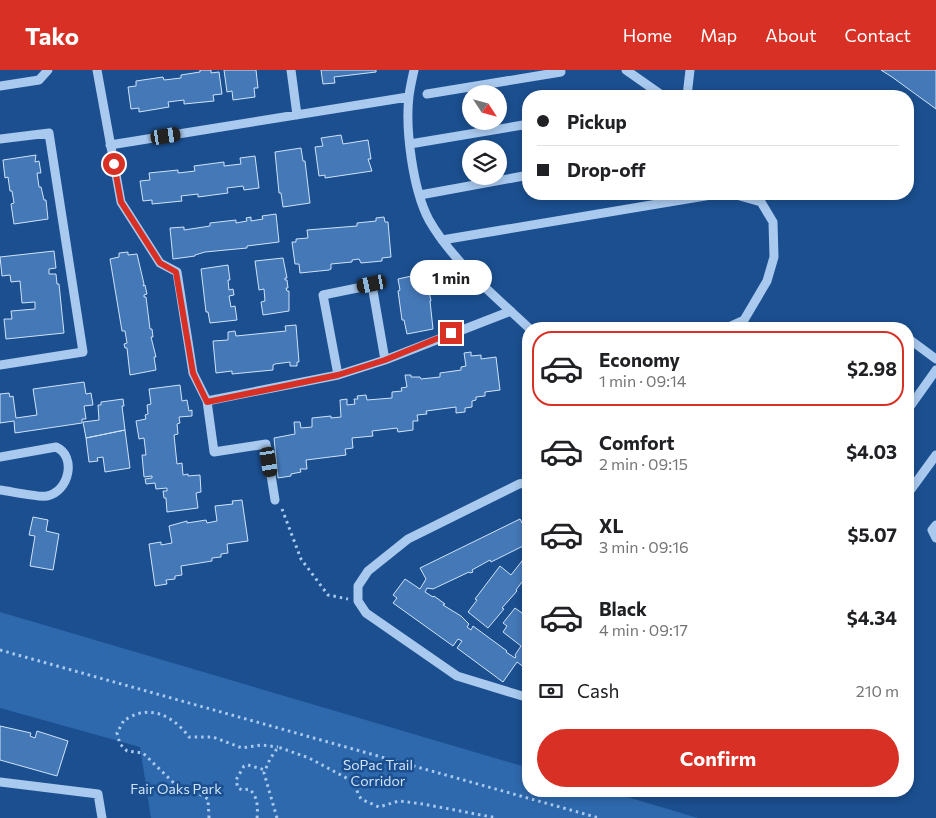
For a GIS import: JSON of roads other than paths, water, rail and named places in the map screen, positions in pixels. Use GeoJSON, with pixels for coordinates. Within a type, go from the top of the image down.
{"type":"FeatureCollection","features":[{"type":"Feature","properties":{"kind":"street"},"geometry":{"type":"LineString","coordinates":[[0,86],[39,80],[48,70]]}},
{"type":"Feature","properties":{"kind":"street"},"geometry":{"type":"LineString","coordinates":[[97,70],[121,202],[160,263],[176,272],[193,373],[207,402],[214,452],[266,444],[275,500]]}},
{"type":"Feature","properties":{"kind":"street"},"geometry":{"type":"LineString","coordinates":[[291,70],[297,115]]}},
{"type":"Feature","properties":{"kind":"street"},"geometry":{"type":"LineString","coordinates":[[414,70],[408,97],[408,123],[414,173],[428,219],[442,240],[465,266],[523,322]]}},
{"type":"Feature","properties":{"kind":"street"},"geometry":{"type":"LineString","coordinates":[[626,70],[654,90]]}},
{"type":"Feature","properties":{"kind":"street"},"geometry":{"type":"LineString","coordinates":[[688,90],[690,70]]}},
{"type":"Feature","properties":{"kind":"street"},"geometry":{"type":"LineString","coordinates":[[427,94],[562,71]]}},
{"type":"Feature","properties":{"kind":"street"},"geometry":{"type":"LineString","coordinates":[[110,145],[408,97]]}},
{"type":"Feature","properties":{"kind":"street"},"geometry":{"type":"LineString","coordinates":[[410,144],[522,125]]}},
{"type":"Feature","properties":{"kind":"street"},"geometry":{"type":"LineString","coordinates":[[0,139],[49,133],[83,352],[0,365]]}},
{"type":"Feature","properties":{"kind":"street"},"geometry":{"type":"LineString","coordinates":[[420,195],[522,177]]}},
{"type":"Feature","properties":{"kind":"street"},"geometry":{"type":"LineString","coordinates":[[442,240],[681,200]]}},
{"type":"Feature","properties":{"kind":"street"},"geometry":{"type":"LineString","coordinates":[[740,322],[744,320],[767,281],[774,256],[773,222],[760,202],[753,200]]}},
{"type":"Feature","properties":{"kind":"street"},"geometry":{"type":"LineString","coordinates":[[338,375],[323,295],[372,284],[385,360]]}},
{"type":"Feature","properties":{"kind":"street"},"geometry":{"type":"LineString","coordinates":[[207,402],[338,375],[385,360],[511,311]]}},
{"type":"Feature","properties":{"kind":"street"},"geometry":{"type":"LineString","coordinates":[[914,343],[936,359]]}},
{"type":"Feature","properties":{"kind":"street"},"geometry":{"type":"LineString","coordinates":[[914,401],[936,370]]}},
{"type":"Feature","properties":{"kind":"street"},"geometry":{"type":"LineString","coordinates":[[0,457],[56,447],[62,450],[66,456],[68,471],[65,484],[56,492],[47,496],[0,490]]}},
{"type":"Feature","properties":{"kind":"street"},"geometry":{"type":"LineString","coordinates":[[914,485],[936,455]]}},
{"type":"Feature","properties":{"kind":"street"},"geometry":{"type":"LineString","coordinates":[[522,483],[408,539],[368,571],[358,586],[358,601],[366,613],[457,676],[522,696]]}},
{"type":"Feature","properties":{"kind":"street"},"geometry":{"type":"LineString","coordinates":[[936,525],[932,530],[936,538]]}},
{"type":"Feature","properties":{"kind":"street"},"geometry":{"type":"LineString","coordinates":[[0,782],[98,794],[102,818]]}},
{"type":"Feature","properties":{"kind":"park label","name":"SoPac Trail Corridor"},"geometry":{"type":"Point","coordinates":[378,772]}},
{"type":"Feature","properties":{"kind":"park label","name":"Fair Oaks Park"},"geometry":{"type":"Point","coordinates":[176,788]}}]}
